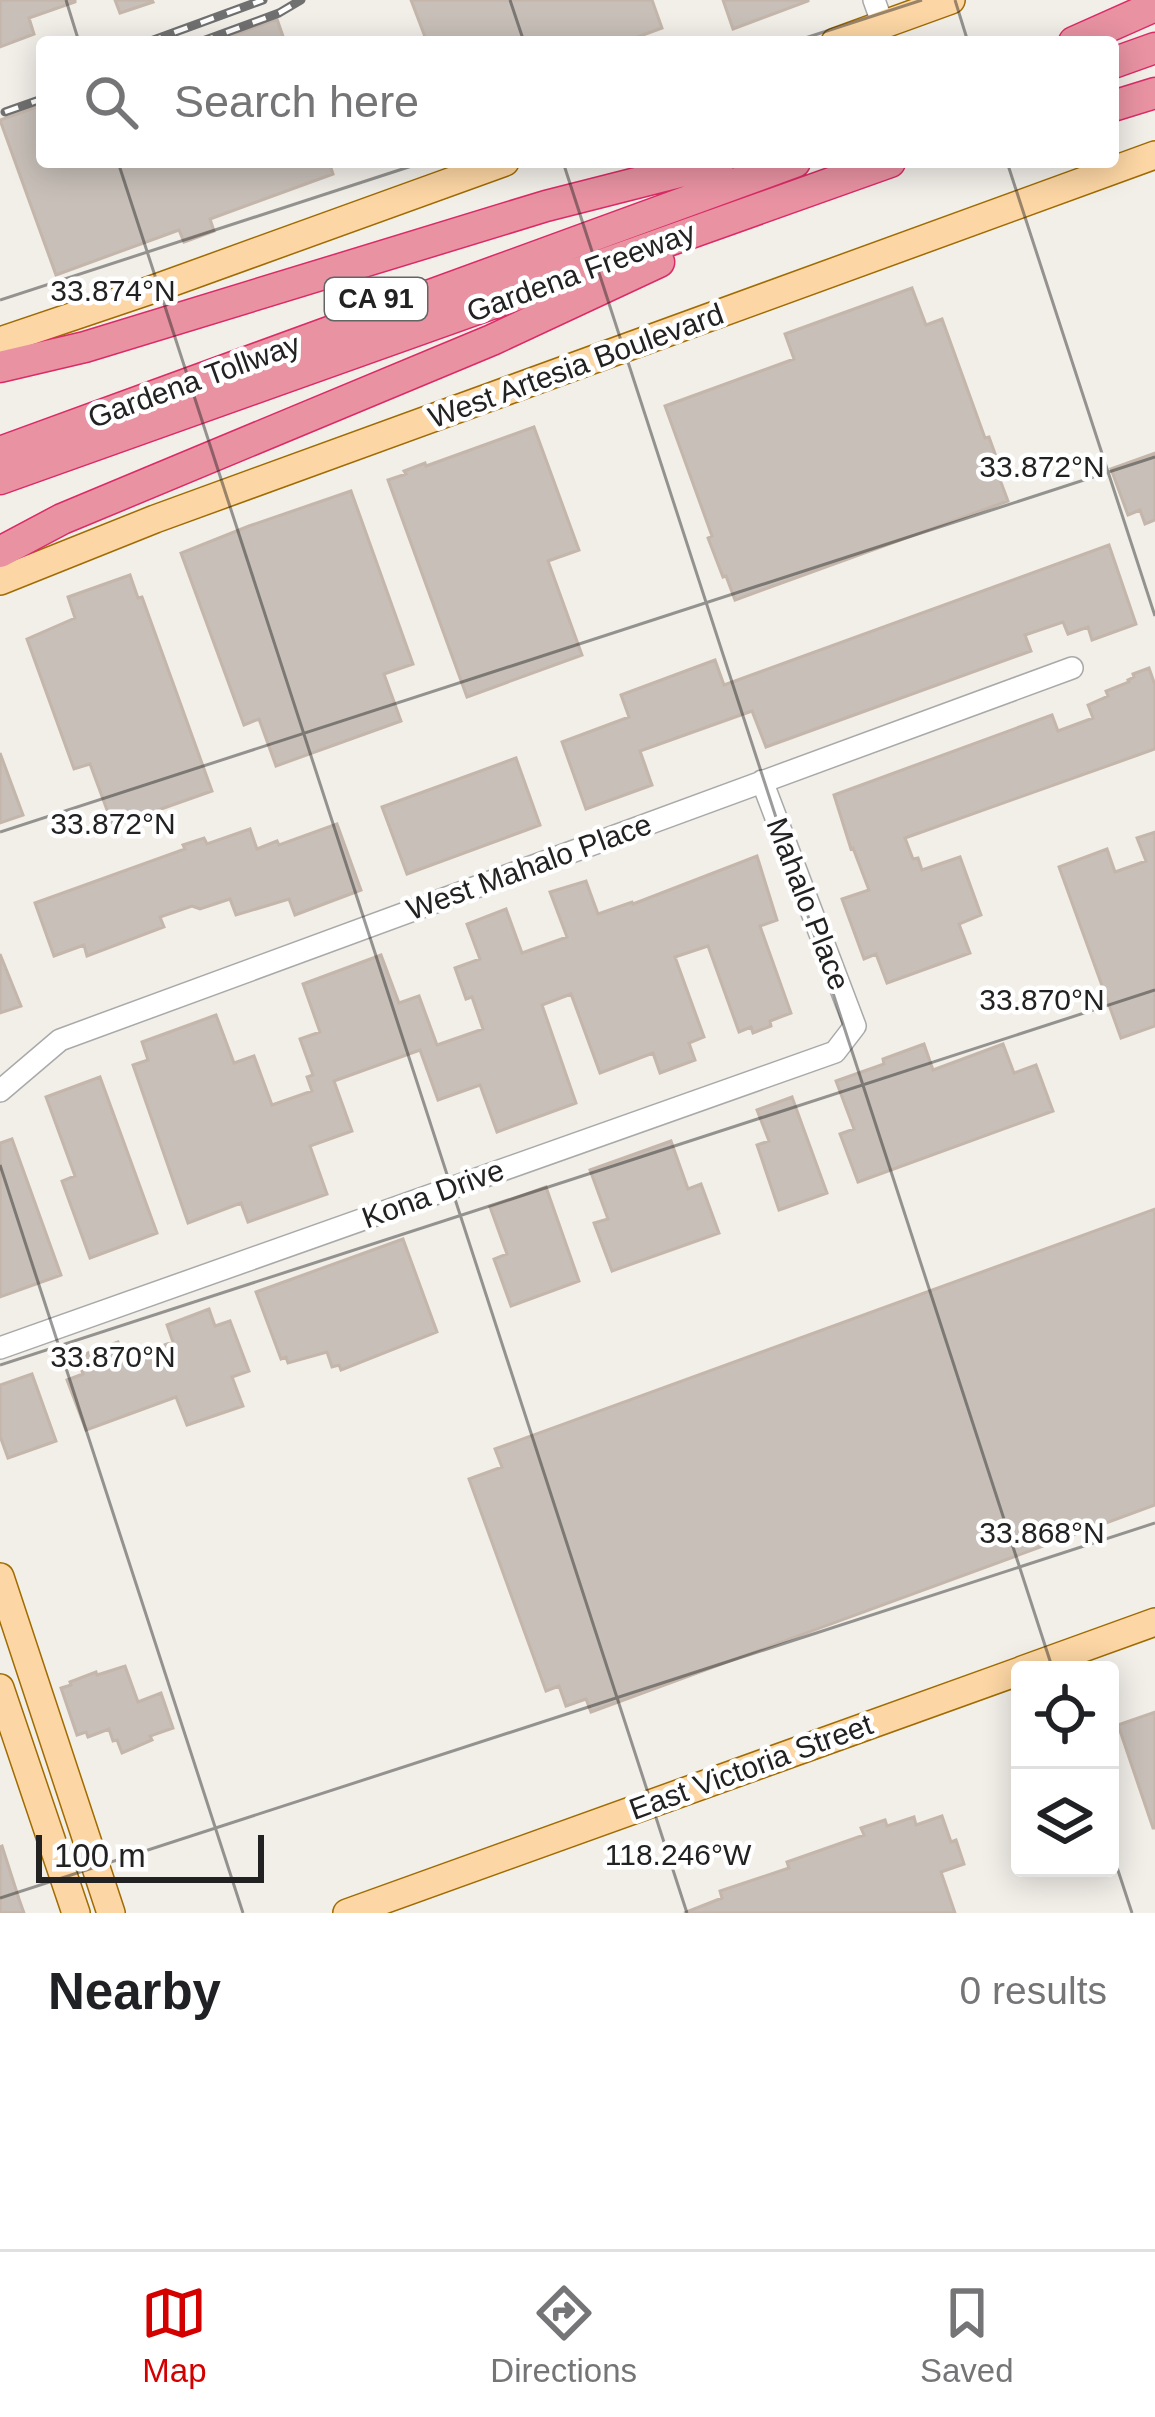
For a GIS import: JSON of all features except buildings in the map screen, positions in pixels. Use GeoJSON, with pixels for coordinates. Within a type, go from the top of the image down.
{"type":"FeatureCollection","features":[{"type":"Feature","properties":{"kind":"highway"},"geometry":{"type":"LineString","coordinates":[[1092,36],[1155,10]]}},
{"type":"Feature","properties":{"kind":"highway"},"geometry":{"type":"LineString","coordinates":[[1119,45],[1155,32]]}},
{"type":"Feature","properties":{"kind":"highway"},"geometry":{"type":"LineString","coordinates":[[1119,61],[1155,48]]}},
{"type":"Feature","properties":{"kind":"highway"},"geometry":{"type":"LineString","coordinates":[[1119,82],[1155,68]]}},
{"type":"Feature","properties":{"kind":"highway"},"geometry":{"type":"LineString","coordinates":[[1119,104],[1155,93]]}},
{"type":"Feature","properties":{"kind":"highway"},"geometry":{"type":"LineString","coordinates":[[0,367],[85,347],[546,206],[695,168]]}},
{"type":"Feature","properties":{"kind":"highway","name":"Gardena Freeway"},"geometry":{"type":"LineString","coordinates":[[0,435],[735,168]]}},
{"type":"Feature","properties":{"kind":"highway","name":"Gardena Tollway"},"geometry":{"type":"LineString","coordinates":[[0,452],[779,168]]}},
{"type":"Feature","properties":{"kind":"highway"},"geometry":{"type":"LineString","coordinates":[[0,552],[62,519],[492,340],[834,172]]}},
{"type":"Feature","properties":{"kind":"highway","name":"Gardena Freeway"},"geometry":{"type":"LineString","coordinates":[[0,478],[834,172]]}},
{"type":"Feature","properties":{"kind":"main road"},"geometry":{"type":"LineString","coordinates":[[845,36],[879,12],[951,0]]}},
{"type":"Feature","properties":{"kind":"main road","name":"West Artesia Boulevard"},"geometry":{"type":"LineString","coordinates":[[0,581],[176,511],[1155,155]]}},
{"type":"Feature","properties":{"kind":"main road"},"geometry":{"type":"LineString","coordinates":[[0,341],[489,168]]}},
{"type":"Feature","properties":{"kind":"main road"},"geometry":{"type":"LineString","coordinates":[[0,1577],[17,1653],[111,1913]]}},
{"type":"Feature","properties":{"kind":"main road","name":"East Victoria Street"},"geometry":{"type":"LineString","coordinates":[[1046,1661],[1155,1622]]}},
{"type":"Feature","properties":{"kind":"main road","name":"East Victoria Street"},"geometry":{"type":"LineString","coordinates":[[347,1913],[1011,1674]]}},
{"type":"Feature","properties":{"kind":"main road"},"geometry":{"type":"LineString","coordinates":[[0,1683],[76,1913]]}},
{"type":"Feature","properties":{"kind":"street","name":"West Mahalo Place"},"geometry":{"type":"LineString","coordinates":[[0,1091],[57,1041],[1072,668]]}},
{"type":"Feature","properties":{"kind":"street","name":"Mahalo Place"},"geometry":{"type":"LineString","coordinates":[[761,782],[855,1027]]}},
{"type":"Feature","properties":{"kind":"street","name":"Kona Drive"},"geometry":{"type":"LineString","coordinates":[[0,1348],[835,1052],[855,1027]]}},
{"type":"Feature","properties":{"kind":"street"},"geometry":{"type":"LineString","coordinates":[[0,1683],[17,1653]]}},
{"type":"Feature","properties":{"kind":"railway"},"geometry":{"type":"LineString","coordinates":[[164,36],[263,0]]}},
{"type":"Feature","properties":{"kind":"railway"},"geometry":{"type":"LineString","coordinates":[[216,36],[301,0]]}},
{"type":"Feature","properties":{"kind":"railway"},"geometry":{"type":"LineString","coordinates":[[5,112],[36,101]]}}]}
